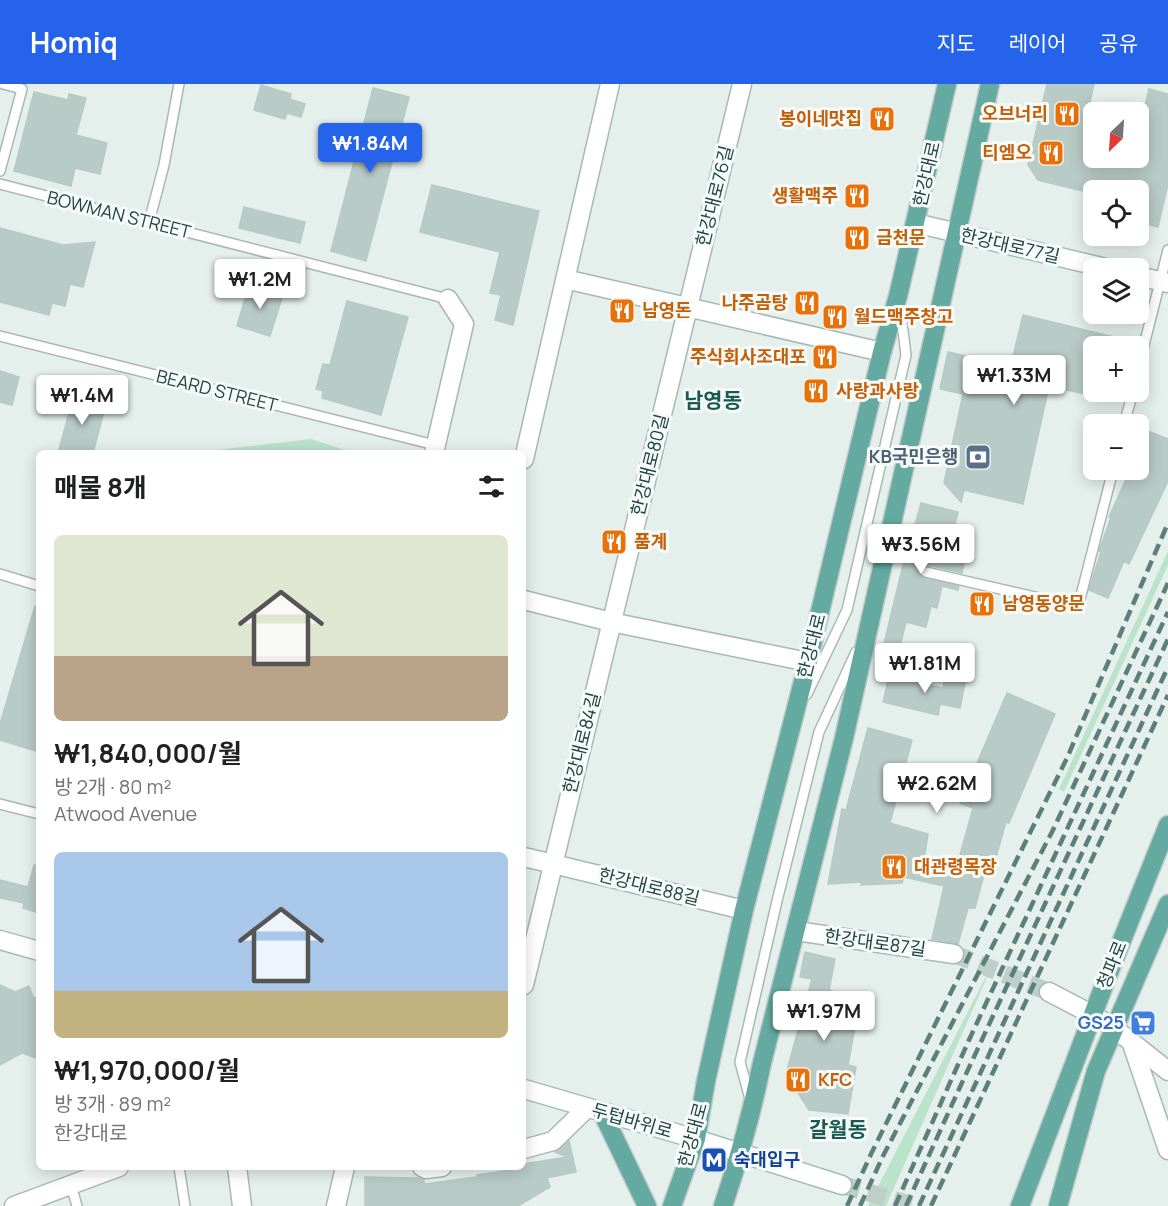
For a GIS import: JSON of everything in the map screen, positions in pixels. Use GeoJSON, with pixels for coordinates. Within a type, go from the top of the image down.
{"type":"FeatureCollection","features":[{"type":"Feature","properties":{"kind":"main road","name":"한강대로"},"geometry":{"type":"LineString","coordinates":[[672,1206],[696,1139],[706,1082],[744,910],[808,662],[882,352],[898,296],[947,84]]}},
{"type":"Feature","properties":{"kind":"main road"},"geometry":{"type":"LineString","coordinates":[[723,1206],[753,1110],[762,1063],[844,738],[990,84]]}},
{"type":"Feature","properties":{"kind":"main road","name":"청파로"},"geometry":{"type":"LineString","coordinates":[[1020,1206],[1168,825]]}},
{"type":"Feature","properties":{"kind":"main road","name":"청파로"},"geometry":{"type":"LineString","coordinates":[[1058,1206],[1096,1071],[1168,904]]}},
{"type":"Feature","properties":{"kind":"main road"},"geometry":{"type":"LineString","coordinates":[[595,1110],[648,1206]]}},
{"type":"Feature","properties":{"kind":"street"},"geometry":{"type":"LineString","coordinates":[[526,450],[610,84]]}},
{"type":"Feature","properties":{"kind":"street","name":"한강대로76길"},"geometry":{"type":"LineString","coordinates":[[688,307],[742,84]]}},
{"type":"Feature","properties":{"kind":"street","name":"한강대로77길"},"geometry":{"type":"LineString","coordinates":[[915,224],[1083,263]]}},
{"type":"Feature","properties":{"kind":"street"},"geometry":{"type":"LineString","coordinates":[[565,279],[882,352]]}},
{"type":"Feature","properties":{"kind":"street"},"geometry":{"type":"LineString","coordinates":[[1149,279],[1164,282]]}},
{"type":"Feature","properties":{"kind":"street"},"geometry":{"type":"LineString","coordinates":[[434,449],[464,324],[448,299]]}},
{"type":"Feature","properties":{"kind":"street","name":"한강대로80길"},"geometry":{"type":"LineString","coordinates":[[611,622],[688,307]]}},
{"type":"Feature","properties":{"kind":"street"},"geometry":{"type":"LineString","coordinates":[[526,601],[611,622],[808,662]]}},
{"type":"Feature","properties":{"kind":"street","name":"한강대로84길"},"geometry":{"type":"LineString","coordinates":[[553,864],[611,622]]}},
{"type":"Feature","properties":{"kind":"street","name":"한강대로88길"},"geometry":{"type":"LineString","coordinates":[[526,857],[744,910]]}},
{"type":"Feature","properties":{"kind":"street"},"geometry":{"type":"LineString","coordinates":[[526,977],[553,864]]}},
{"type":"Feature","properties":{"kind":"street","name":"한강대로87길"},"geometry":{"type":"LineString","coordinates":[[796,931],[954,954]]}},
{"type":"Feature","properties":{"kind":"street"},"geometry":{"type":"LineString","coordinates":[[0,940],[36,950]]}},
{"type":"Feature","properties":{"kind":"street"},"geometry":{"type":"LineString","coordinates":[[1049,992],[1115,1029],[1168,1071]]}},
{"type":"Feature","properties":{"kind":"street"},"geometry":{"type":"LineString","coordinates":[[1132,1043],[1168,1150]]}},
{"type":"Feature","properties":{"kind":"street","name":"두텁바위로"},"geometry":{"type":"LineString","coordinates":[[526,1090],[696,1139],[842,1185]]}},
{"type":"Feature","properties":{"kind":"street"},"geometry":{"type":"LineString","coordinates":[[526,1149],[553,1142],[595,1110]]}},
{"type":"Feature","properties":{"kind":"street"},"geometry":{"type":"LineString","coordinates":[[14,1206],[111,1170]]}},
{"type":"Feature","properties":{"kind":"street"},"geometry":{"type":"LineString","coordinates":[[237,1170],[242,1206]]}},
{"type":"Feature","properties":{"kind":"street"},"geometry":{"type":"LineString","coordinates":[[336,1206],[344,1170]]}},
{"type":"Feature","properties":{"kind":"lane"},"geometry":{"type":"LineString","coordinates":[[0,171],[22,89],[3,84]]}},
{"type":"Feature","properties":{"kind":"lane"},"geometry":{"type":"LineString","coordinates":[[149,222],[164,165],[179,84]]}},
{"type":"Feature","properties":{"kind":"lane","name":"BOWMAN STREET"},"geometry":{"type":"LineString","coordinates":[[0,184],[448,299]]}},
{"type":"Feature","properties":{"kind":"lane"},"geometry":{"type":"LineString","coordinates":[[1148,336],[1164,282],[1168,250]]}},
{"type":"Feature","properties":{"kind":"lane"},"geometry":{"type":"LineString","coordinates":[[792,724],[847,610],[906,355],[898,296]]}},
{"type":"Feature","properties":{"kind":"lane","name":"BEARD STREET"},"geometry":{"type":"LineString","coordinates":[[0,336],[434,449]]}},
{"type":"Feature","properties":{"kind":"lane"},"geometry":{"type":"LineString","coordinates":[[926,572],[1078,607],[1110,480]]}},
{"type":"Feature","properties":{"kind":"lane"},"geometry":{"type":"LineString","coordinates":[[0,574],[36,585]]}},
{"type":"Feature","properties":{"kind":"lane"},"geometry":{"type":"LineString","coordinates":[[753,1110],[740,1062],[780,890],[819,732],[870,624]]}},
{"type":"Feature","properties":{"kind":"lane"},"geometry":{"type":"LineString","coordinates":[[0,804],[36,813]]}},
{"type":"Feature","properties":{"kind":"lane"},"geometry":{"type":"LineString","coordinates":[[179,1170],[185,1206]]}},
{"type":"Feature","properties":{"kind":"lane"},"geometry":{"type":"LineString","coordinates":[[71,1185],[77,1206]]}},
{"type":"Feature","properties":{"kind":"green space"},"geometry":{"type":"Polygon","coordinates":[[[311,439],[345,450],[217,450],[311,439]]]}},
{"type":"Feature","properties":{"kind":"green space"},"geometry":{"type":"Polygon","coordinates":[[[1168,551],[1168,565],[1064,792],[1059,789],[1168,551]]]}},
{"type":"Feature","properties":{"kind":"green space"},"geometry":{"type":"Polygon","coordinates":[[[996,957],[886,1206],[868,1206],[996,957]]]}},
{"type":"Feature","properties":{"kind":"building"},"geometry":{"type":"Polygon","coordinates":[[[1047,84],[1094,84],[1090,102],[1083,102],[1083,168],[1149,168],[1149,102],[1146,102],[1149,89],[1168,94],[1168,184],[1158,227],[1149,225],[1149,180],[1083,180],[1083,191],[1038,180],[1028,165],[1047,84]]]}},
{"type":"Feature","properties":{"kind":"building"},"geometry":{"type":"Polygon","coordinates":[[[261,85],[291,94],[290,99],[305,104],[301,117],[287,113],[285,119],[254,110],[261,85]]]}},
{"type":"Feature","properties":{"kind":"building"},"geometry":{"type":"Polygon","coordinates":[[[373,88],[409,97],[366,261],[331,251],[373,88]]]}},
{"type":"Feature","properties":{"kind":"building"},"geometry":{"type":"Polygon","coordinates":[[[34,92],[68,100],[69,94],[86,98],[76,135],[107,143],[100,174],[75,168],[71,186],[14,171],[34,92]]]}},
{"type":"Feature","properties":{"kind":"building"},"geometry":{"type":"Polygon","coordinates":[[[432,185],[539,211],[513,325],[495,320],[501,295],[490,293],[500,252],[420,232],[432,185]]]}},
{"type":"Feature","properties":{"kind":"building"},"geometry":{"type":"Polygon","coordinates":[[[244,207],[305,222],[300,243],[239,228],[244,207]]]}},
{"type":"Feature","properties":{"kind":"building"},"geometry":{"type":"Polygon","coordinates":[[[0,228],[63,245],[95,242],[83,287],[70,284],[65,306],[52,303],[49,315],[0,302],[0,228]]]}},
{"type":"Feature","properties":{"kind":"building"},"geometry":{"type":"Polygon","coordinates":[[[249,285],[283,295],[270,336],[237,326],[249,285]]]}},
{"type":"Feature","properties":{"kind":"building"},"geometry":{"type":"Polygon","coordinates":[[[347,301],[408,317],[381,415],[322,398],[323,391],[316,389],[323,364],[330,365],[347,301]]]}},
{"type":"Feature","properties":{"kind":"building"},"geometry":{"type":"Polygon","coordinates":[[[1023,315],[1110,336],[1083,336],[1083,394],[1049,386],[1023,504],[964,490],[961,502],[944,483],[963,394],[940,389],[948,352],[980,359],[976,378],[1006,385],[1023,315]]]}},
{"type":"Feature","properties":{"kind":"building"},"geometry":{"type":"Polygon","coordinates":[[[0,371],[19,377],[12,405],[0,402],[0,371]]]}},
{"type":"Feature","properties":{"kind":"building"},"geometry":{"type":"Polygon","coordinates":[[[74,395],[106,404],[94,450],[59,450],[74,395]]]}},
{"type":"Feature","properties":{"kind":"building"},"geometry":{"type":"Polygon","coordinates":[[[1149,431],[1168,439],[1168,481],[1129,564],[1124,561],[1108,598],[1089,590],[1111,517],[1109,517],[1126,480],[1149,480],[1149,431]]]}},
{"type":"Feature","properties":{"kind":"building"},"geometry":{"type":"Polygon","coordinates":[[[921,503],[958,512],[948,554],[965,558],[962,573],[928,565],[921,568],[919,573],[922,577],[959,586],[958,590],[942,586],[937,608],[931,606],[926,627],[906,622],[895,667],[879,664],[913,524],[915,525],[921,503]]]}},
{"type":"Feature","properties":{"kind":"building"},"geometry":{"type":"Polygon","coordinates":[[[36,606],[36,751],[0,740],[0,724],[36,606]]]}},
{"type":"Feature","properties":{"kind":"building"},"geometry":{"type":"Polygon","coordinates":[[[946,673],[966,678],[960,708],[940,704],[938,715],[883,702],[889,676],[943,688],[946,673]]]}},
{"type":"Feature","properties":{"kind":"building"},"geometry":{"type":"Polygon","coordinates":[[[1007,693],[1055,714],[1009,823],[1006,822],[993,868],[986,867],[975,908],[968,908],[958,944],[932,939],[944,886],[904,877],[902,883],[828,884],[842,809],[846,810],[868,728],[912,740],[890,823],[928,834],[924,860],[956,869],[973,808],[960,803],[1007,693]]]}},
{"type":"Feature","properties":{"kind":"building"},"geometry":{"type":"Polygon","coordinates":[[[34,865],[36,865],[36,912],[23,908],[24,903],[0,898],[0,880],[28,887],[34,865]]]}},
{"type":"Feature","properties":{"kind":"building"},"geometry":{"type":"Polygon","coordinates":[[[805,952],[835,959],[829,990],[860,1001],[848,1065],[856,1067],[848,1114],[809,1110],[786,1074],[812,979],[800,977],[805,952]]]}},
{"type":"Feature","properties":{"kind":"building"},"geometry":{"type":"Polygon","coordinates":[[[0,985],[15,992],[29,986],[33,997],[36,998],[36,1058],[22,1053],[0,1065],[0,985]]]}},
{"type":"Feature","properties":{"kind":"building"},"geometry":{"type":"Polygon","coordinates":[[[569,1141],[576,1172],[547,1178],[550,1187],[518,1206],[365,1206],[365,1177],[418,1178],[424,1180],[424,1184],[510,1170],[526,1170],[526,1164],[567,1157],[555,1152],[569,1141]]]}},
{"type":"Feature","properties":{"kind":"tunnel"},"geometry":{"type":"LineString","coordinates":[[954,954],[1049,992]]}},
{"type":"Feature","properties":{"kind":"tunnel"},"geometry":{"type":"LineString","coordinates":[[842,1185],[915,1206]]}},
{"type":"Feature","properties":{"kind":"railway"},"geometry":{"type":"LineString","coordinates":[[847,1206],[1067,758],[1168,523]]}},
{"type":"Feature","properties":{"kind":"railway"},"geometry":{"type":"LineString","coordinates":[[860,1206],[883,1156],[1053,830],[1168,583]]}},
{"type":"Feature","properties":{"kind":"railway"},"geometry":{"type":"LineString","coordinates":[[895,1206],[969,1040],[1168,612]]}},
{"type":"Feature","properties":{"kind":"railway"},"geometry":{"type":"LineString","coordinates":[[906,1206],[1168,639]]}},
{"type":"Feature","properties":{"kind":"railway"},"geometry":{"type":"LineString","coordinates":[[919,1206],[1168,667]]}},
{"type":"Feature","properties":{"kind":"railway"},"geometry":{"type":"LineString","coordinates":[[931,1206],[1168,695]]}},
{"type":"Feature","properties":{"kind":"place","name":"오브너리"},"geometry":{"type":"Point","coordinates":[1067,114]}},
{"type":"Feature","properties":{"kind":"place","name":"봉이네맛집"},"geometry":{"type":"Point","coordinates":[882,119]}},
{"type":"Feature","properties":{"kind":"place","name":"티엠오"},"geometry":{"type":"Point","coordinates":[1051,153]}},
{"type":"Feature","properties":{"kind":"place","name":"생활맥주"},"geometry":{"type":"Point","coordinates":[857,196]}},
{"type":"Feature","properties":{"kind":"place","name":"금천문"},"geometry":{"type":"Point","coordinates":[857,238]}},
{"type":"Feature","properties":{"kind":"place","name":"나주곰탕"},"geometry":{"type":"Point","coordinates":[807,303]}},
{"type":"Feature","properties":{"kind":"place","name":"남영돈"},"geometry":{"type":"Point","coordinates":[622,311]}},
{"type":"Feature","properties":{"kind":"place","name":"월드맥주창고"},"geometry":{"type":"Point","coordinates":[835,317]}},
{"type":"Feature","properties":{"kind":"place","name":"주식회사조대포"},"geometry":{"type":"Point","coordinates":[825,357]}},
{"type":"Feature","properties":{"kind":"place","name":"사랑과사랑"},"geometry":{"type":"Point","coordinates":[816,391]}},
{"type":"Feature","properties":{"kind":"place","name":"KB국민은행"},"geometry":{"type":"Point","coordinates":[978,457]}},
{"type":"Feature","properties":{"kind":"place","name":"품계"},"geometry":{"type":"Point","coordinates":[614,542]}},
{"type":"Feature","properties":{"kind":"place","name":"남영동양문"},"geometry":{"type":"Point","coordinates":[982,604]}},
{"type":"Feature","properties":{"kind":"place","name":"대관령목장"},"geometry":{"type":"Point","coordinates":[894,867]}},
{"type":"Feature","properties":{"kind":"place","name":"GS25"},"geometry":{"type":"Point","coordinates":[1143,1023]}},
{"type":"Feature","properties":{"kind":"place","name":"KFC"},"geometry":{"type":"Point","coordinates":[798,1080]}},
{"type":"Feature","properties":{"kind":"place","name":"숙대입구"},"geometry":{"type":"Point","coordinates":[714,1160]}},
{"type":"Feature","properties":{"kind":"district","name":"남영동"},"geometry":{"type":"Point","coordinates":[713,401]}},
{"type":"Feature","properties":{"kind":"district","name":"갈월동"},"geometry":{"type":"Point","coordinates":[838,1130]}}]}
